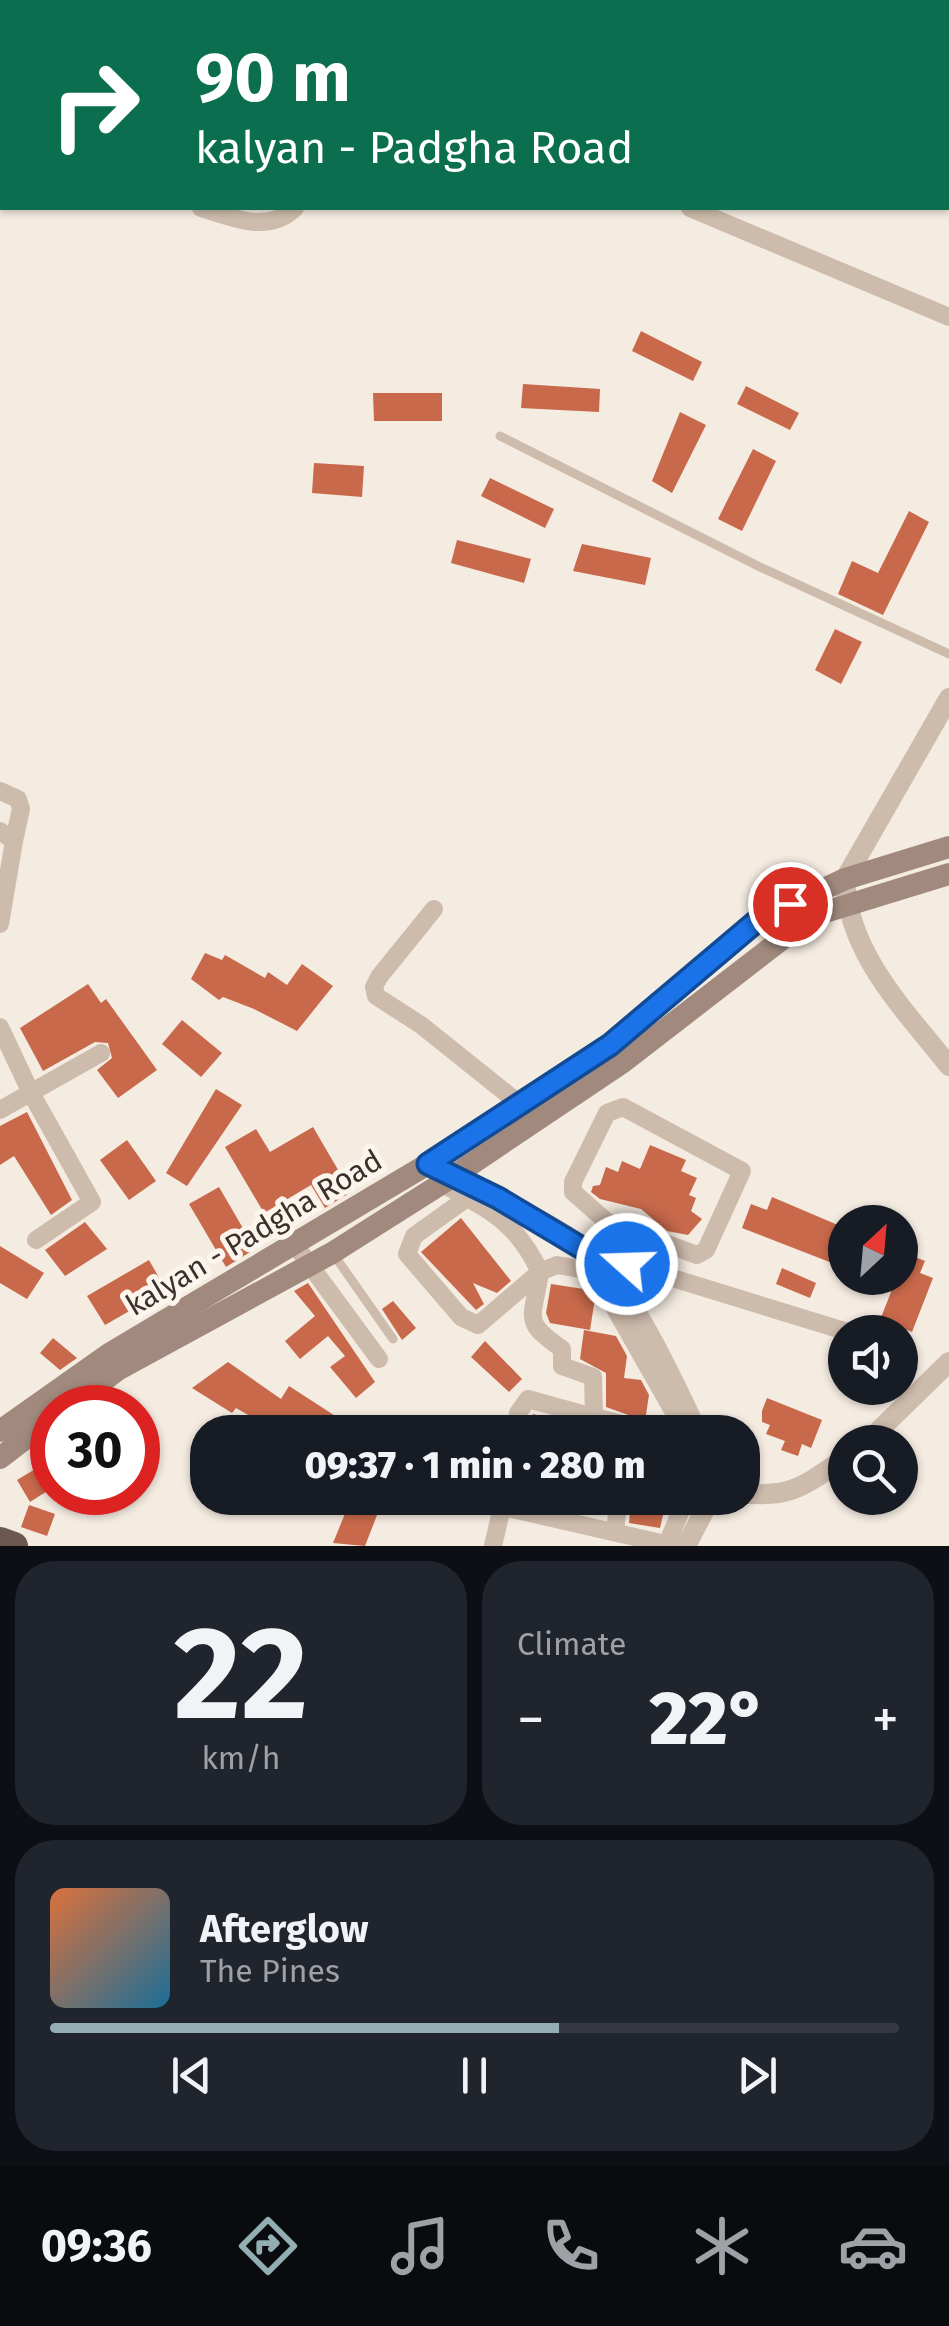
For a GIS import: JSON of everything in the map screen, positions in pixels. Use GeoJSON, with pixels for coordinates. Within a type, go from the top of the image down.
{"type":"FeatureCollection","features":[{"type":"Feature","properties":{"kind":"highway"},"geometry":{"type":"LineString","coordinates":[[0,1541],[14,1546]]}},
{"type":"Feature","properties":{"kind":"main road","name":"kalyan - Padgha Road"},"geometry":{"type":"LineString","coordinates":[[0,1431],[440,1174],[520,1105],[617,1054],[758,920],[845,878],[949,847]]}},
{"type":"Feature","properties":{"kind":"main road"},"geometry":{"type":"LineString","coordinates":[[302,1255],[332,1253],[812,916],[949,874]]}},
{"type":"Feature","properties":{"kind":"main road"},"geometry":{"type":"LineString","coordinates":[[90,1385],[114,1361]]}},
{"type":"Feature","properties":{"kind":"main road"},"geometry":{"type":"LineString","coordinates":[[0,1458],[30,1435]]}},
{"type":"Feature","properties":{"kind":"street"},"geometry":{"type":"LineString","coordinates":[[209,210],[262,223],[283,220],[293,210]]}},
{"type":"Feature","properties":{"kind":"street"},"geometry":{"type":"LineString","coordinates":[[695,210],[949,317]]}},
{"type":"Feature","properties":{"kind":"street"},"geometry":{"type":"LineString","coordinates":[[949,698],[845,878],[846,904],[859,946],[949,1066]]}},
{"type":"Feature","properties":{"kind":"street"},"geometry":{"type":"LineString","coordinates":[[0,791],[18,799],[21,809],[7,836],[0,922]]}},
{"type":"Feature","properties":{"kind":"street"},"geometry":{"type":"LineString","coordinates":[[434,909],[380,977],[374,988],[376,996],[420,1025],[520,1105]]}},
{"type":"Feature","properties":{"kind":"street"},"geometry":{"type":"LineString","coordinates":[[0,1027],[30,1092],[92,1202],[36,1240]]}},
{"type":"Feature","properties":{"kind":"street"},"geometry":{"type":"LineString","coordinates":[[0,1110],[101,1053]]}},
{"type":"Feature","properties":{"kind":"street"},"geometry":{"type":"LineString","coordinates":[[615,1108],[639,1116],[742,1171],[706,1250],[698,1255],[607,1222],[581,1201],[573,1182],[607,1113],[615,1108]]}},
{"type":"Feature","properties":{"kind":"street"},"geometry":{"type":"LineString","coordinates":[[440,1174],[523,1237],[540,1272],[533,1325],[536,1334],[562,1349],[562,1366],[593,1377],[585,1415]]}},
{"type":"Feature","properties":{"kind":"street"},"geometry":{"type":"LineString","coordinates":[[440,1174],[498,1198],[590,1253],[828,1326]]}},
{"type":"Feature","properties":{"kind":"street"},"geometry":{"type":"LineString","coordinates":[[467,1198],[414,1236],[407,1254],[461,1316],[478,1325],[540,1272],[557,1265],[592,1271],[652,1367],[676,1415]]}},
{"type":"Feature","properties":{"kind":"street"},"geometry":{"type":"LineString","coordinates":[[590,1253],[607,1222]]}},
{"type":"Feature","properties":{"kind":"street"},"geometry":{"type":"LineString","coordinates":[[590,1253],[652,1343],[689,1415]]}},
{"type":"Feature","properties":{"kind":"street"},"geometry":{"type":"LineString","coordinates":[[302,1255],[379,1359]]}},
{"type":"Feature","properties":{"kind":"street"},"geometry":{"type":"LineString","coordinates":[[884,1425],[949,1362]]}},
{"type":"Feature","properties":{"kind":"street"},"geometry":{"type":"LineString","coordinates":[[518,1415],[528,1399],[569,1415]]}},
{"type":"Feature","properties":{"kind":"street"},"geometry":{"type":"LineString","coordinates":[[760,1495],[796,1491],[828,1469]]}},
{"type":"Feature","properties":{"kind":"street"},"geometry":{"type":"LineString","coordinates":[[493,1546],[500,1515]]}},
{"type":"Feature","properties":{"kind":"street"},"geometry":{"type":"LineString","coordinates":[[547,1515],[604,1535],[676,1545]]}},
{"type":"Feature","properties":{"kind":"street"},"geometry":{"type":"LineString","coordinates":[[559,1519],[560,1515]]}},
{"type":"Feature","properties":{"kind":"street"},"geometry":{"type":"LineString","coordinates":[[676,1545],[682,1515]]}},
{"type":"Feature","properties":{"kind":"street"},"geometry":{"type":"LineString","coordinates":[[676,1545],[698,1515]]}},
{"type":"Feature","properties":{"kind":"lane"},"geometry":{"type":"LineString","coordinates":[[500,436],[760,567],[949,654]]}},
{"type":"Feature","properties":{"kind":"lane"},"geometry":{"type":"LineString","coordinates":[[332,1253],[393,1338]]}},
{"type":"Feature","properties":{"kind":"building"},"geometry":{"type":"Polygon","coordinates":[[[641,331],[702,362],[693,381],[632,351],[641,331]]]}},
{"type":"Feature","properties":{"kind":"building"},"geometry":{"type":"Polygon","coordinates":[[[523,384],[600,389],[599,412],[521,408],[523,384]]]}},
{"type":"Feature","properties":{"kind":"building"},"geometry":{"type":"Polygon","coordinates":[[[746,386],[799,413],[790,430],[737,404],[746,386]]]}},
{"type":"Feature","properties":{"kind":"building"},"geometry":{"type":"Polygon","coordinates":[[[373,393],[442,393],[442,421],[374,421],[373,393]]]}},
{"type":"Feature","properties":{"kind":"building"},"geometry":{"type":"Polygon","coordinates":[[[680,412],[706,425],[672,493],[652,481],[680,412]]]}},
{"type":"Feature","properties":{"kind":"building"},"geometry":{"type":"Polygon","coordinates":[[[753,449],[776,461],[742,531],[718,519],[753,449]]]}},
{"type":"Feature","properties":{"kind":"building"},"geometry":{"type":"Polygon","coordinates":[[[314,463],[364,466],[362,497],[312,493],[314,463]]]}},
{"type":"Feature","properties":{"kind":"building"},"geometry":{"type":"Polygon","coordinates":[[[490,478],[554,509],[545,528],[481,496],[490,478]]]}},
{"type":"Feature","properties":{"kind":"building"},"geometry":{"type":"Polygon","coordinates":[[[909,511],[929,522],[883,615],[838,594],[852,561],[878,573],[909,511]]]}},
{"type":"Feature","properties":{"kind":"building"},"geometry":{"type":"Polygon","coordinates":[[[457,540],[531,559],[524,583],[451,563],[457,540]]]}},
{"type":"Feature","properties":{"kind":"building"},"geometry":{"type":"Polygon","coordinates":[[[582,544],[651,558],[645,585],[573,571],[582,544]]]}},
{"type":"Feature","properties":{"kind":"building"},"geometry":{"type":"Polygon","coordinates":[[[835,629],[862,642],[841,684],[815,670],[835,629]]]}},
{"type":"Feature","properties":{"kind":"building"},"geometry":{"type":"Polygon","coordinates":[[[205,953],[222,960],[225,955],[265,978],[268,972],[287,985],[302,964],[333,986],[297,1031],[254,1009],[223,997],[219,1000],[191,979],[205,953]]]}},
{"type":"Feature","properties":{"kind":"building"},"geometry":{"type":"Polygon","coordinates":[[[88,984],[101,1003],[106,999],[157,1070],[118,1098],[97,1070],[112,1058],[108,1043],[95,1042],[43,1071],[20,1028],[88,984]]]}},
{"type":"Feature","properties":{"kind":"building"},"geometry":{"type":"Polygon","coordinates":[[[182,1020],[222,1053],[201,1077],[162,1044],[182,1020]]]}},
{"type":"Feature","properties":{"kind":"building"},"geometry":{"type":"Polygon","coordinates":[[[216,1089],[242,1105],[187,1186],[166,1173],[216,1089]]]}},
{"type":"Feature","properties":{"kind":"building"},"geometry":{"type":"Polygon","coordinates":[[[27,1112],[72,1200],[51,1215],[14,1156],[0,1165],[0,1126],[27,1112]]]}},
{"type":"Feature","properties":{"kind":"building"},"geometry":{"type":"Polygon","coordinates":[[[313,1127],[351,1192],[325,1208],[311,1185],[264,1213],[225,1147],[256,1129],[270,1152],[313,1127]]]}},
{"type":"Feature","properties":{"kind":"building"},"geometry":{"type":"Polygon","coordinates":[[[127,1140],[156,1181],[129,1200],[100,1160],[127,1140]]]}},
{"type":"Feature","properties":{"kind":"building"},"geometry":{"type":"Polygon","coordinates":[[[650,1145],[686,1160],[681,1171],[697,1178],[689,1195],[696,1198],[691,1211],[702,1219],[688,1235],[667,1231],[641,1209],[600,1199],[591,1192],[593,1186],[600,1185],[606,1167],[618,1172],[622,1161],[640,1169],[650,1145]]]}},
{"type":"Feature","properties":{"kind":"building"},"geometry":{"type":"Polygon","coordinates":[[[219,1187],[255,1249],[226,1267],[189,1204],[219,1187]]]}},
{"type":"Feature","properties":{"kind":"building"},"geometry":{"type":"Polygon","coordinates":[[[772,1197],[828,1221],[828,1261],[742,1228],[751,1204],[767,1210],[772,1197]]]}},
{"type":"Feature","properties":{"kind":"building"},"geometry":{"type":"Polygon","coordinates":[[[461,1218],[511,1281],[497,1293],[473,1283],[484,1304],[476,1310],[421,1252],[461,1218]]]}},
{"type":"Feature","properties":{"kind":"building"},"geometry":{"type":"Polygon","coordinates":[[[85,1222],[107,1249],[65,1276],[45,1250],[85,1222]]]}},
{"type":"Feature","properties":{"kind":"building"},"geometry":{"type":"Polygon","coordinates":[[[0,1246],[44,1273],[27,1299],[0,1283],[0,1246]]]}},
{"type":"Feature","properties":{"kind":"building"},"geometry":{"type":"Polygon","coordinates":[[[918,1258],[925,1261],[920,1273],[933,1278],[918,1317],[882,1315],[890,1295],[918,1295],[918,1258]]]}},
{"type":"Feature","properties":{"kind":"building"},"geometry":{"type":"Polygon","coordinates":[[[149,1260],[166,1290],[105,1325],[87,1296],[149,1260]]]}},
{"type":"Feature","properties":{"kind":"building"},"geometry":{"type":"Polygon","coordinates":[[[782,1268],[816,1283],[810,1298],[776,1284],[782,1268]]]}},
{"type":"Feature","properties":{"kind":"building"},"geometry":{"type":"Polygon","coordinates":[[[308,1283],[375,1382],[356,1398],[330,1367],[345,1356],[328,1336],[300,1359],[285,1341],[315,1316],[294,1291],[308,1283]]]}},
{"type":"Feature","properties":{"kind":"building"},"geometry":{"type":"Polygon","coordinates":[[[551,1284],[590,1290],[595,1298],[590,1330],[550,1323],[546,1313],[551,1284]]]}},
{"type":"Feature","properties":{"kind":"building"},"geometry":{"type":"Polygon","coordinates":[[[393,1301],[416,1328],[402,1340],[382,1309],[393,1301]]]}},
{"type":"Feature","properties":{"kind":"building"},"geometry":{"type":"Polygon","coordinates":[[[584,1330],[616,1336],[627,1356],[624,1378],[641,1380],[649,1395],[646,1415],[628,1415],[606,1407],[606,1373],[580,1359],[584,1330]]]}},
{"type":"Feature","properties":{"kind":"building"},"geometry":{"type":"Polygon","coordinates":[[[53,1338],[77,1358],[60,1370],[40,1353],[53,1338]]]}},
{"type":"Feature","properties":{"kind":"building"},"geometry":{"type":"Polygon","coordinates":[[[485,1341],[522,1379],[509,1392],[471,1357],[485,1341]]]}},
{"type":"Feature","properties":{"kind":"building"},"geometry":{"type":"Polygon","coordinates":[[[228,1362],[281,1399],[289,1386],[334,1415],[248,1415],[236,1408],[232,1413],[192,1388],[228,1362]]]}},
{"type":"Feature","properties":{"kind":"building"},"geometry":{"type":"Polygon","coordinates":[[[767,1398],[822,1420],[811,1448],[802,1444],[798,1456],[781,1450],[785,1441],[766,1434],[770,1425],[762,1422],[762,1411],[767,1398]]]}},
{"type":"Feature","properties":{"kind":"building"},"geometry":{"type":"Polygon","coordinates":[[[30,1472],[30,1502],[17,1480],[30,1472]]]}},
{"type":"Feature","properties":{"kind":"building"},"geometry":{"type":"Polygon","coordinates":[[[29,1505],[30,1515],[55,1515],[47,1536],[21,1527],[29,1505]]]}},
{"type":"Feature","properties":{"kind":"building"},"geometry":{"type":"Polygon","coordinates":[[[344,1515],[377,1515],[365,1546],[333,1543],[344,1515]]]}},
{"type":"Feature","properties":{"kind":"building"},"geometry":{"type":"Polygon","coordinates":[[[630,1515],[663,1515],[660,1528],[629,1523],[630,1515]]]}},
{"type":"Feature","properties":{"kind":"route"},"geometry":{"type":"LineString","coordinates":[[627,1264],[590,1253],[498,1198],[428,1164],[610,1045],[758,920],[790,904]]}}]}
